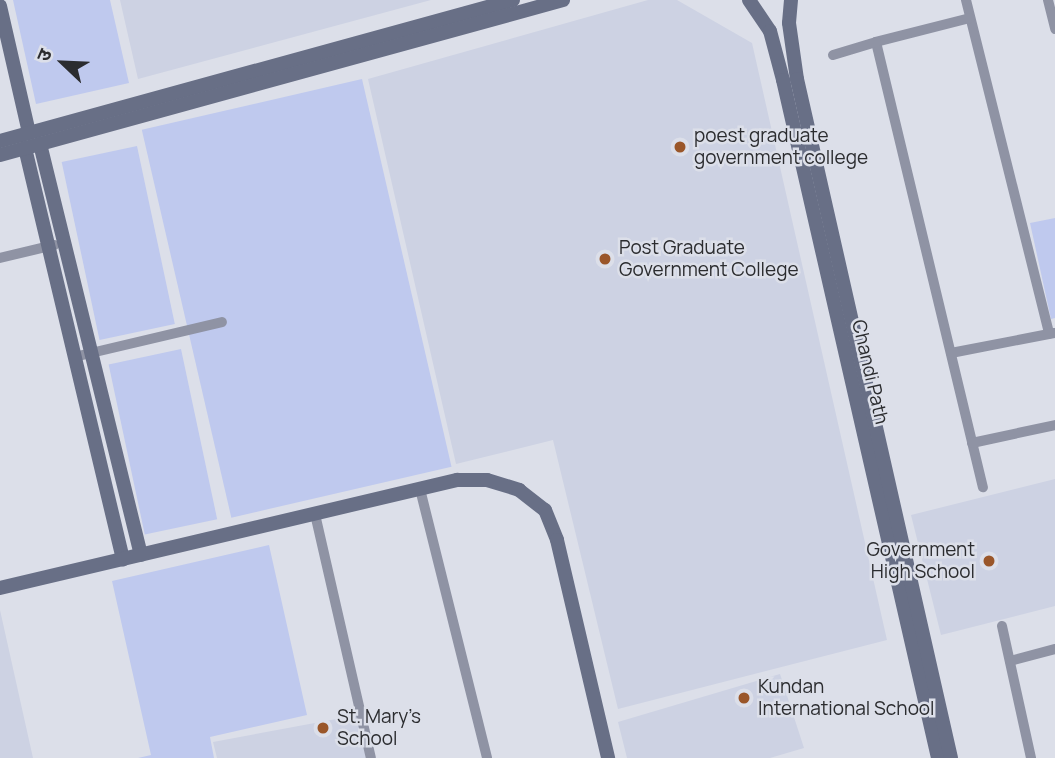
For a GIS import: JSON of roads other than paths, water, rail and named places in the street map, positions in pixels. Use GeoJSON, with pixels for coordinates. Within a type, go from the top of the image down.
{"type":"FeatureCollection","features":[{"type":"Feature","properties":{"kind":"main road"},"geometry":{"type":"LineString","coordinates":[[0,155],[24,148],[35,139],[513,0]]}},
{"type":"Feature","properties":{"kind":"main road"},"geometry":{"type":"LineString","coordinates":[[0,142],[35,139],[563,0]]}},
{"type":"Feature","properties":{"kind":"main road"},"geometry":{"type":"LineString","coordinates":[[751,0],[767,0]]}},
{"type":"Feature","properties":{"kind":"main road","name":"Chandi Path"},"geometry":{"type":"LineString","coordinates":[[751,0],[770,32],[783,80],[938,758]]}},
{"type":"Feature","properties":{"kind":"main road","name":"Chandi Path"},"geometry":{"type":"LineString","coordinates":[[791,0],[789,23],[797,79],[951,758]]}},
{"type":"Feature","properties":{"kind":"main road"},"geometry":{"type":"LineString","coordinates":[[0,6],[3,36],[65,242],[142,555]]}},
{"type":"Feature","properties":{"kind":"main road"},"geometry":{"type":"LineString","coordinates":[[24,148],[122,559]]}},
{"type":"Feature","properties":{"kind":"main road"},"geometry":{"type":"LineString","coordinates":[[0,588],[457,480],[487,480],[519,490],[545,510],[556,540],[608,758]]}},
{"type":"Feature","properties":{"kind":"street"},"geometry":{"type":"LineString","coordinates":[[951,353],[1052,334],[966,0]]}},
{"type":"Feature","properties":{"kind":"street"},"geometry":{"type":"LineString","coordinates":[[1048,0],[1055,29]]}},
{"type":"Feature","properties":{"kind":"street"},"geometry":{"type":"LineString","coordinates":[[833,55],[970,18]]}},
{"type":"Feature","properties":{"kind":"street"},"geometry":{"type":"LineString","coordinates":[[876,42],[983,487]]}},
{"type":"Feature","properties":{"kind":"street"},"geometry":{"type":"LineString","coordinates":[[0,258],[65,242]]}},
{"type":"Feature","properties":{"kind":"street"},"geometry":{"type":"LineString","coordinates":[[74,357],[222,322]]}},
{"type":"Feature","properties":{"kind":"street"},"geometry":{"type":"LineString","coordinates":[[972,443],[1055,425]]}},
{"type":"Feature","properties":{"kind":"street"},"geometry":{"type":"LineString","coordinates":[[420,489],[487,758]]}},
{"type":"Feature","properties":{"kind":"street"},"geometry":{"type":"LineString","coordinates":[[315,514],[371,758]]}},
{"type":"Feature","properties":{"kind":"street"},"geometry":{"type":"LineString","coordinates":[[1002,626],[1031,758]]}},
{"type":"Feature","properties":{"kind":"street"},"geometry":{"type":"LineString","coordinates":[[1010,661],[1055,649]]}},
{"type":"Feature","properties":{"kind":"place","name":"poest graduate government college"},"geometry":{"type":"Point","coordinates":[680,147]}},
{"type":"Feature","properties":{"kind":"place","name":"Post Graduate Government College"},"geometry":{"type":"Point","coordinates":[605,259]}},
{"type":"Feature","properties":{"kind":"place","name":"Government High School"},"geometry":{"type":"Point","coordinates":[989,561]}},
{"type":"Feature","properties":{"kind":"place","name":"Kundan International School"},"geometry":{"type":"Point","coordinates":[744,698]}},
{"type":"Feature","properties":{"kind":"place","name":"St. Mary’s School"},"geometry":{"type":"Point","coordinates":[323,728]}}]}
